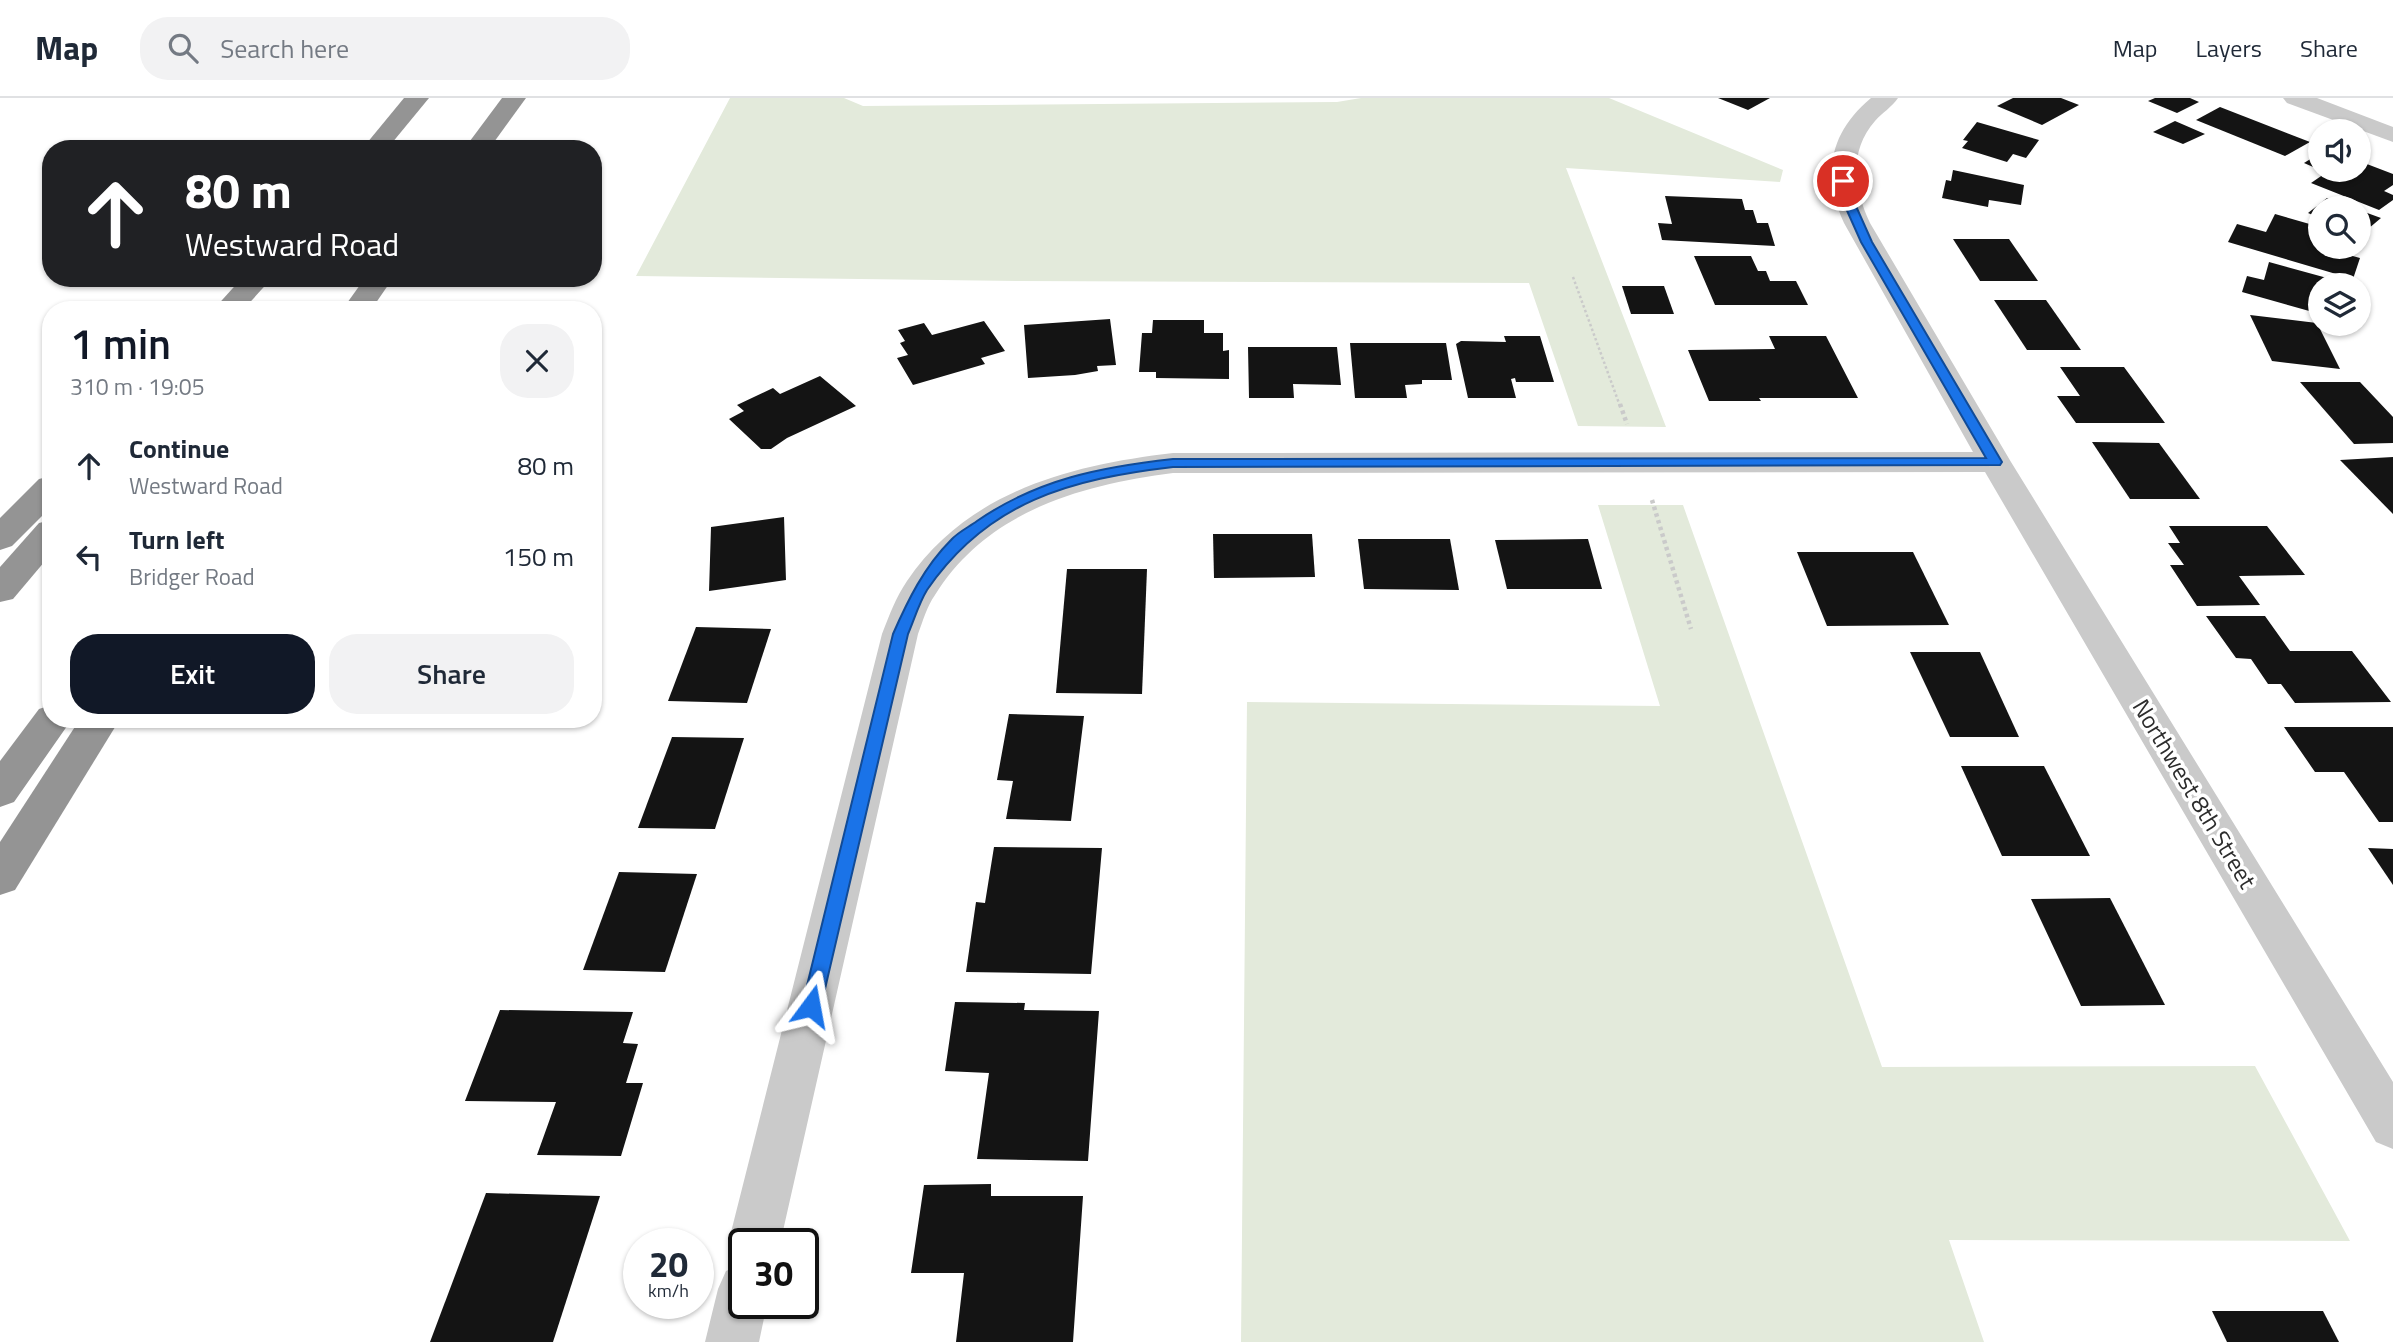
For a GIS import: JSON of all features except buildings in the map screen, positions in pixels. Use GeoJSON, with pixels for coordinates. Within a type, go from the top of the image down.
{"type":"FeatureCollection","features":[{"type":"Feature","properties":{"kind":"highway"},"geometry":{"type":"LineString","coordinates":[[382,140],[417,98]]}},
{"type":"Feature","properties":{"kind":"highway"},"geometry":{"type":"LineString","coordinates":[[483,140],[514,98]]}},
{"type":"Feature","properties":{"kind":"highway"},"geometry":{"type":"LineString","coordinates":[[236,301],[249,287]]}},
{"type":"Feature","properties":{"kind":"highway"},"geometry":{"type":"LineString","coordinates":[[246,301],[257,287]]}},
{"type":"Feature","properties":{"kind":"highway"},"geometry":{"type":"LineString","coordinates":[[362,301],[374,287]]}},
{"type":"Feature","properties":{"kind":"highway"},"geometry":{"type":"LineString","coordinates":[[0,538],[42,495]]}},
{"type":"Feature","properties":{"kind":"highway"},"geometry":{"type":"LineString","coordinates":[[0,590],[42,541]]}},
{"type":"Feature","properties":{"kind":"highway"},"geometry":{"type":"LineString","coordinates":[[0,791],[46,728]]}},
{"type":"Feature","properties":{"kind":"highway"},"geometry":{"type":"LineString","coordinates":[[0,877],[95,728]]}},
{"type":"Feature","properties":{"kind":"street","name":"Northwest 8th Street"},"geometry":{"type":"LineString","coordinates":[[1886,98],[1865,116],[1853,133],[1845,154],[1845,195],[1866,242],[2393,1126]]}},
{"type":"Feature","properties":{"kind":"street"},"geometry":{"type":"LineString","coordinates":[[2295,98],[2393,135]]}},
{"type":"Feature","properties":{"kind":"street"},"geometry":{"type":"LineString","coordinates":[[758,1228],[900,634],[919,590],[957,542],[1001,512],[1053,486],[1082,477],[1110,470],[1173,463],[1995,462]]}},
{"type":"Feature","properties":{"kind":"street"},"geometry":{"type":"LineString","coordinates":[[732,1342],[737,1319]]}},
{"type":"Feature","properties":{"kind":"path"},"geometry":{"type":"LineString","coordinates":[[1573,277],[1629,429]]}},
{"type":"Feature","properties":{"kind":"path"},"geometry":{"type":"LineString","coordinates":[[1651,496],[1691,629]]}},
{"type":"Feature","properties":{"kind":"green space"},"geometry":{"type":"Polygon","coordinates":[[[730,98],[844,98],[863,106],[1337,102],[1361,98],[1609,98],[1783,170],[1780,182],[1566,168],[1666,427],[1578,426],[1529,283],[636,276],[730,98]]]}},
{"type":"Feature","properties":{"kind":"green space"},"geometry":{"type":"Polygon","coordinates":[[[1598,505],[1683,505],[1882,1067],[2255,1066],[2350,1241],[1949,1240],[1984,1342],[1241,1342],[1247,702],[1660,706],[1598,505]]]}},
{"type":"Feature","properties":{"kind":"route"},"geometry":{"type":"LineString","coordinates":[[811,1006],[900,634],[919,590],[957,542],[1001,512],[1053,486],[1110,470],[1173,463],[1995,462],[1866,242],[1845,195],[1843,181]]}}]}
